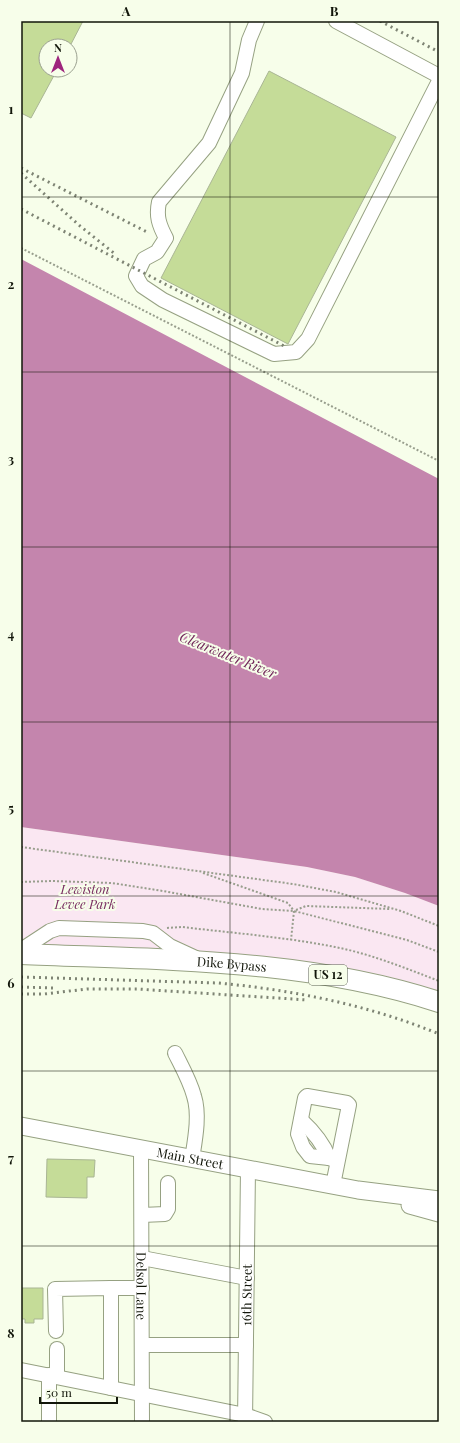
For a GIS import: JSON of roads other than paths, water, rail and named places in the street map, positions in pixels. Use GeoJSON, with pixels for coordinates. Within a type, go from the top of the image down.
{"type":"FeatureCollection","features":[{"type":"Feature","properties":{"kind":"highway","name":"Dike Bypass"},"geometry":{"type":"LineString","coordinates":[[21,954],[274,967],[397,990],[439,1002]]}},
{"type":"Feature","properties":{"kind":"main road","name":"Main Street"},"geometry":{"type":"LineString","coordinates":[[21,1126],[358,1190],[439,1212]]}},
{"type":"Feature","properties":{"kind":"main road","name":"Main Street"},"geometry":{"type":"LineString","coordinates":[[358,1190],[439,1200]]}},
{"type":"Feature","properties":{"kind":"street"},"geometry":{"type":"LineString","coordinates":[[258,21],[249,40],[242,74],[210,143],[159,202],[157,213],[161,229],[166,238],[157,252],[144,258],[136,276],[142,286],[164,300],[274,354],[296,352],[308,339],[439,81]]}},
{"type":"Feature","properties":{"kind":"street"},"geometry":{"type":"LineString","coordinates":[[336,21],[439,76]]}},
{"type":"Feature","properties":{"kind":"street"},"geometry":{"type":"LineString","coordinates":[[21,950],[50,931],[59,928],[143,931],[153,933],[170,946],[198,959],[214,963]]}},
{"type":"Feature","properties":{"kind":"street"},"geometry":{"type":"LineString","coordinates":[[175,1053],[186,1074],[195,1097],[196,1129],[192,1158]]}},
{"type":"Feature","properties":{"kind":"street"},"geometry":{"type":"LineString","coordinates":[[333,1159],[310,1156],[303,1146],[298,1134],[301,1111],[305,1098],[308,1096],[347,1103],[349,1105],[333,1159],[333,1185]]}},
{"type":"Feature","properties":{"kind":"street","name":"Delsol Lane"},"geometry":{"type":"LineString","coordinates":[[141,1149],[142,1422]]}},
{"type":"Feature","properties":{"kind":"street","name":"16th Street"},"geometry":{"type":"LineString","coordinates":[[245,1419],[248,1168]]}},
{"type":"Feature","properties":{"kind":"street"},"geometry":{"type":"LineString","coordinates":[[142,1215],[165,1214],[168,1209],[168,1183]]}},
{"type":"Feature","properties":{"kind":"street"},"geometry":{"type":"LineString","coordinates":[[142,1258],[247,1278]]}},
{"type":"Feature","properties":{"kind":"street"},"geometry":{"type":"LineString","coordinates":[[111,1288],[111,1388]]}},
{"type":"Feature","properties":{"kind":"street"},"geometry":{"type":"LineString","coordinates":[[56,1331],[55,1289],[142,1288]]}},
{"type":"Feature","properties":{"kind":"street"},"geometry":{"type":"LineString","coordinates":[[142,1345],[246,1345]]}},
{"type":"Feature","properties":{"kind":"street"},"geometry":{"type":"LineString","coordinates":[[49,1422],[57,1349]]}},
{"type":"Feature","properties":{"kind":"street"},"geometry":{"type":"LineString","coordinates":[[21,1370],[142,1394],[245,1419],[265,1422]]}},
{"type":"Feature","properties":{"kind":"water","name":"Clearwater River"},"geometry":{"type":"Polygon","coordinates":[[[21,259],[439,479],[439,906],[355,877],[307,867],[21,827],[21,259]]]}},
{"type":"Feature","properties":{"kind":"railway"},"geometry":{"type":"LineString","coordinates":[[380,21],[439,52]]}},
{"type":"Feature","properties":{"kind":"railway"},"geometry":{"type":"LineString","coordinates":[[21,168],[147,232]]}},
{"type":"Feature","properties":{"kind":"railway"},"geometry":{"type":"LineString","coordinates":[[21,173],[80,226],[115,254]]}},
{"type":"Feature","properties":{"kind":"railway"},"geometry":{"type":"LineString","coordinates":[[21,209],[286,347]]}},
{"type":"Feature","properties":{"kind":"railway"},"geometry":{"type":"LineString","coordinates":[[21,977],[218,983],[246,986],[330,1000],[385,1015],[439,1034]]}},
{"type":"Feature","properties":{"kind":"railway"},"geometry":{"type":"LineString","coordinates":[[21,987],[53,988]]}},
{"type":"Feature","properties":{"kind":"railway"},"geometry":{"type":"LineString","coordinates":[[21,994],[44,994],[87,989],[137,989],[308,1000]]}},
{"type":"Feature","properties":{"kind":"park label","name":"Lewiston Levee Park"},"geometry":{"type":"Point","coordinates":[85,896]}}]}
